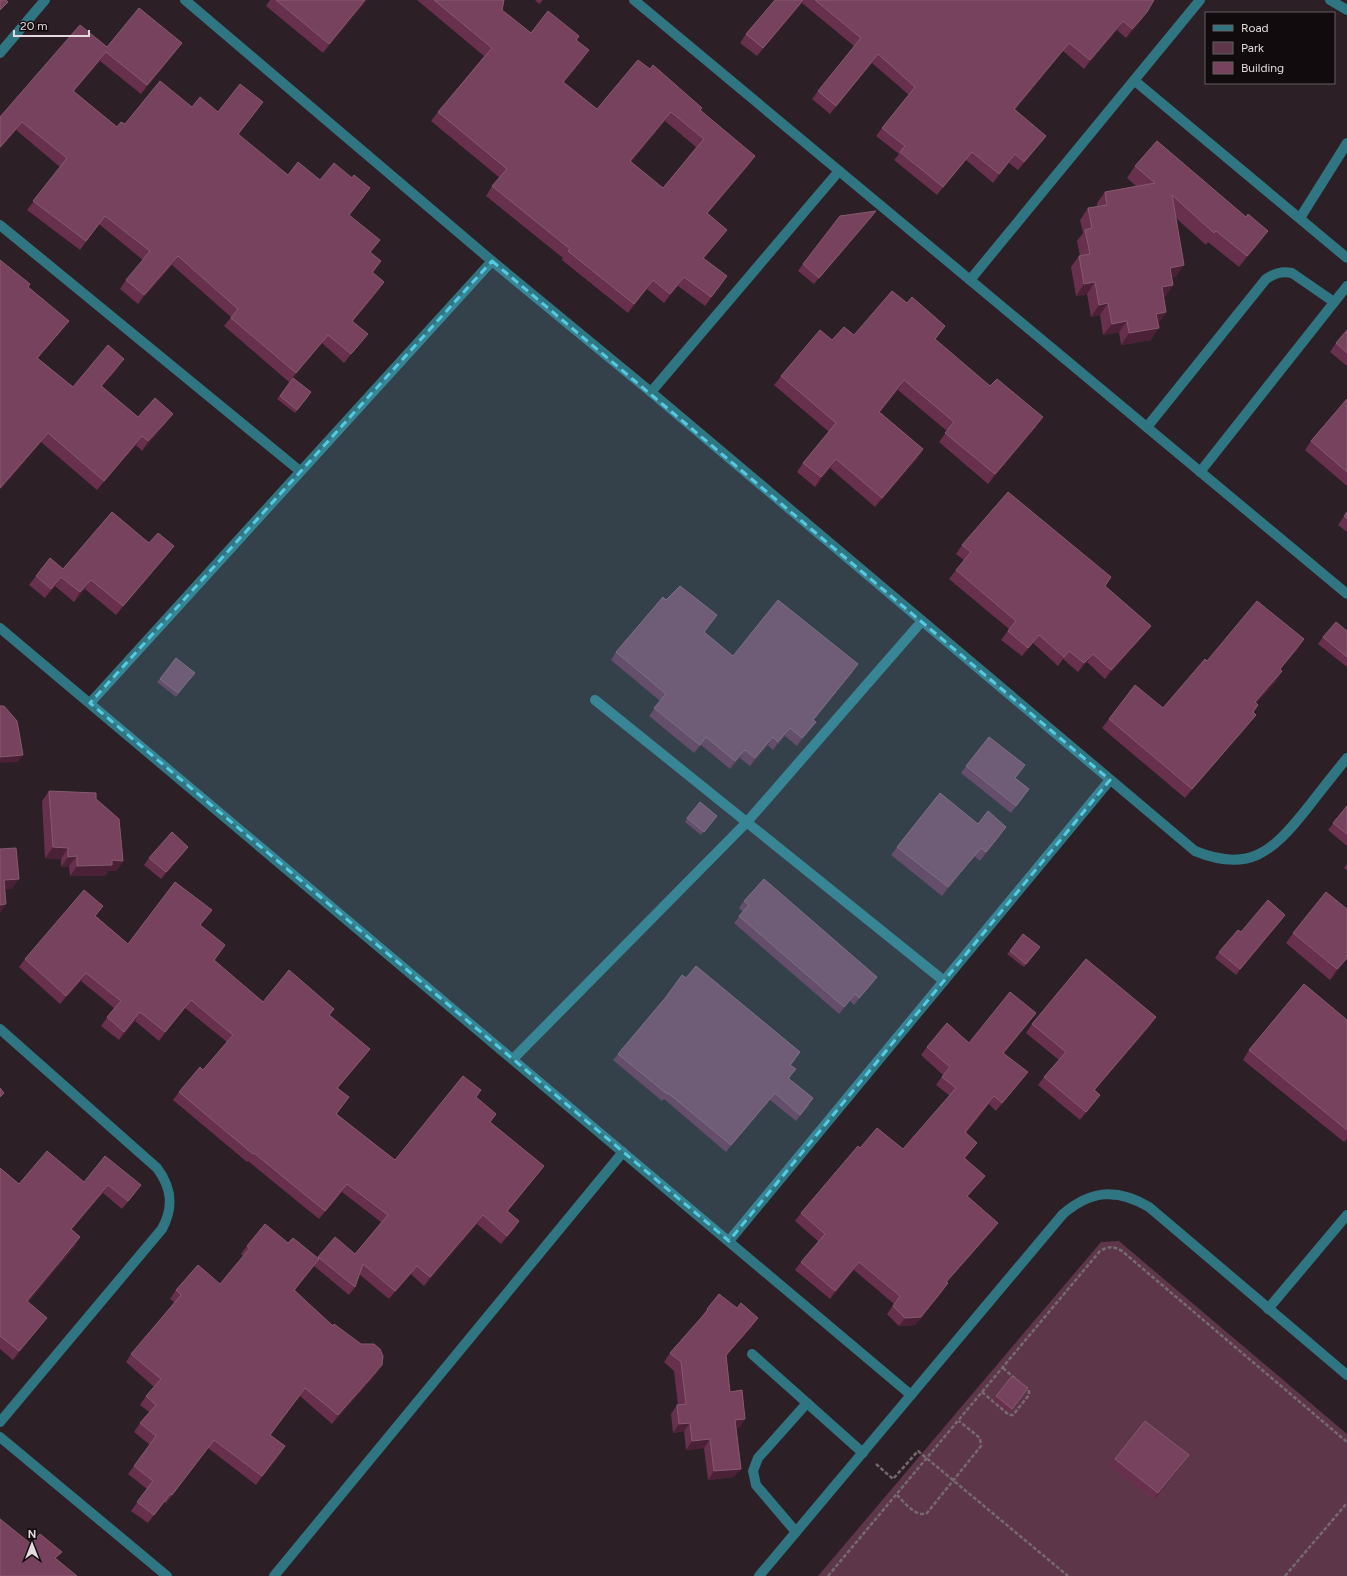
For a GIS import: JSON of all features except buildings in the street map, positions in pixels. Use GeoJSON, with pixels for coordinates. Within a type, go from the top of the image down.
{"type":"FeatureCollection","features":[{"type":"Feature","properties":{"kind":"street"},"geometry":{"type":"LineString","coordinates":[[0,53],[45,0]]}},
{"type":"Feature","properties":{"kind":"street"},"geometry":{"type":"LineString","coordinates":[[185,0],[492,262],[650,392],[1194,851],[1210,857],[1226,860],[1243,859],[1258,855],[1273,847],[1285,836],[1347,758]]}},
{"type":"Feature","properties":{"kind":"street"},"geometry":{"type":"LineString","coordinates":[[634,0],[1347,594]]}},
{"type":"Feature","properties":{"kind":"street"},"geometry":{"type":"LineString","coordinates":[[970,280],[1200,0]]}},
{"type":"Feature","properties":{"kind":"street"},"geometry":{"type":"LineString","coordinates":[[1330,0],[1347,10]]}},
{"type":"Feature","properties":{"kind":"street"},"geometry":{"type":"LineString","coordinates":[[1135,81],[1347,258]]}},
{"type":"Feature","properties":{"kind":"street"},"geometry":{"type":"LineString","coordinates":[[1300,218],[1347,143]]}},
{"type":"Feature","properties":{"kind":"street"},"geometry":{"type":"LineString","coordinates":[[650,392],[839,171]]}},
{"type":"Feature","properties":{"kind":"street"},"geometry":{"type":"LineString","coordinates":[[0,225],[300,472]]}},
{"type":"Feature","properties":{"kind":"street"},"geometry":{"type":"LineString","coordinates":[[90,703],[492,262]]}},
{"type":"Feature","properties":{"kind":"street"},"geometry":{"type":"LineString","coordinates":[[1147,427],[1266,279],[1272,275],[1286,272],[1292,273],[1334,302]]}},
{"type":"Feature","properties":{"kind":"street"},"geometry":{"type":"LineString","coordinates":[[1200,472],[1347,286]]}},
{"type":"Feature","properties":{"kind":"street"},"geometry":{"type":"LineString","coordinates":[[513,1059],[747,822],[922,621]]}},
{"type":"Feature","properties":{"kind":"street"},"geometry":{"type":"LineString","coordinates":[[0,628],[911,1395]]}},
{"type":"Feature","properties":{"kind":"street"},"geometry":{"type":"LineString","coordinates":[[595,700],[944,981]]}},
{"type":"Feature","properties":{"kind":"street"},"geometry":{"type":"LineString","coordinates":[[729,1241],[1110,780]]}},
{"type":"Feature","properties":{"kind":"street"},"geometry":{"type":"LineString","coordinates":[[0,1029],[157,1168],[165,1178],[170,1191],[171,1204],[168,1217],[162,1229],[0,1422]]}},
{"type":"Feature","properties":{"kind":"street"},"geometry":{"type":"LineString","coordinates":[[274,1576],[623,1152]]}},
{"type":"Feature","properties":{"kind":"street"},"geometry":{"type":"LineString","coordinates":[[760,1576],[1063,1214],[1074,1205],[1098,1195],[1111,1194],[1124,1196],[1149,1207],[1347,1375]]}},
{"type":"Feature","properties":{"kind":"street"},"geometry":{"type":"LineString","coordinates":[[1268,1309],[1347,1215]]}},
{"type":"Feature","properties":{"kind":"street"},"geometry":{"type":"LineString","coordinates":[[752,1354],[863,1453]]}},
{"type":"Feature","properties":{"kind":"street"},"geometry":{"type":"LineString","coordinates":[[796,1532],[756,1485],[753,1471],[758,1458],[807,1403]]}},
{"type":"Feature","properties":{"kind":"street"},"geometry":{"type":"LineString","coordinates":[[0,1437],[167,1576]]}},
{"type":"Feature","properties":{"kind":"path"},"geometry":{"type":"LineString","coordinates":[[828,1576],[1100,1251],[1105,1248],[1116,1248],[1347,1442]]}},
{"type":"Feature","properties":{"kind":"path"},"geometry":{"type":"LineString","coordinates":[[982,1392],[1009,1415],[1013,1415],[1029,1396],[1029,1390],[1003,1368]]}},
{"type":"Feature","properties":{"kind":"path"},"geometry":{"type":"LineString","coordinates":[[897,1495],[916,1512],[924,1514],[954,1481],[981,1446],[980,1438],[959,1420]]}},
{"type":"Feature","properties":{"kind":"path"},"geometry":{"type":"LineString","coordinates":[[863,1453],[893,1479],[918,1451],[1068,1576]]}},
{"type":"Feature","properties":{"kind":"path"},"geometry":{"type":"LineString","coordinates":[[1285,1576],[1347,1503]]}},
{"type":"Feature","properties":{"kind":"highlighted area"},"geometry":{"type":"Polygon","coordinates":[[[492,261],[1110,780],[729,1241],[90,703],[492,261]]]}},
{"type":"Feature","properties":{"kind":"green space"},"geometry":{"type":"Polygon","coordinates":[[[1119,1241],[1347,1434],[1347,1576],[818,1576],[1101,1242],[1119,1241]]]}}]}
